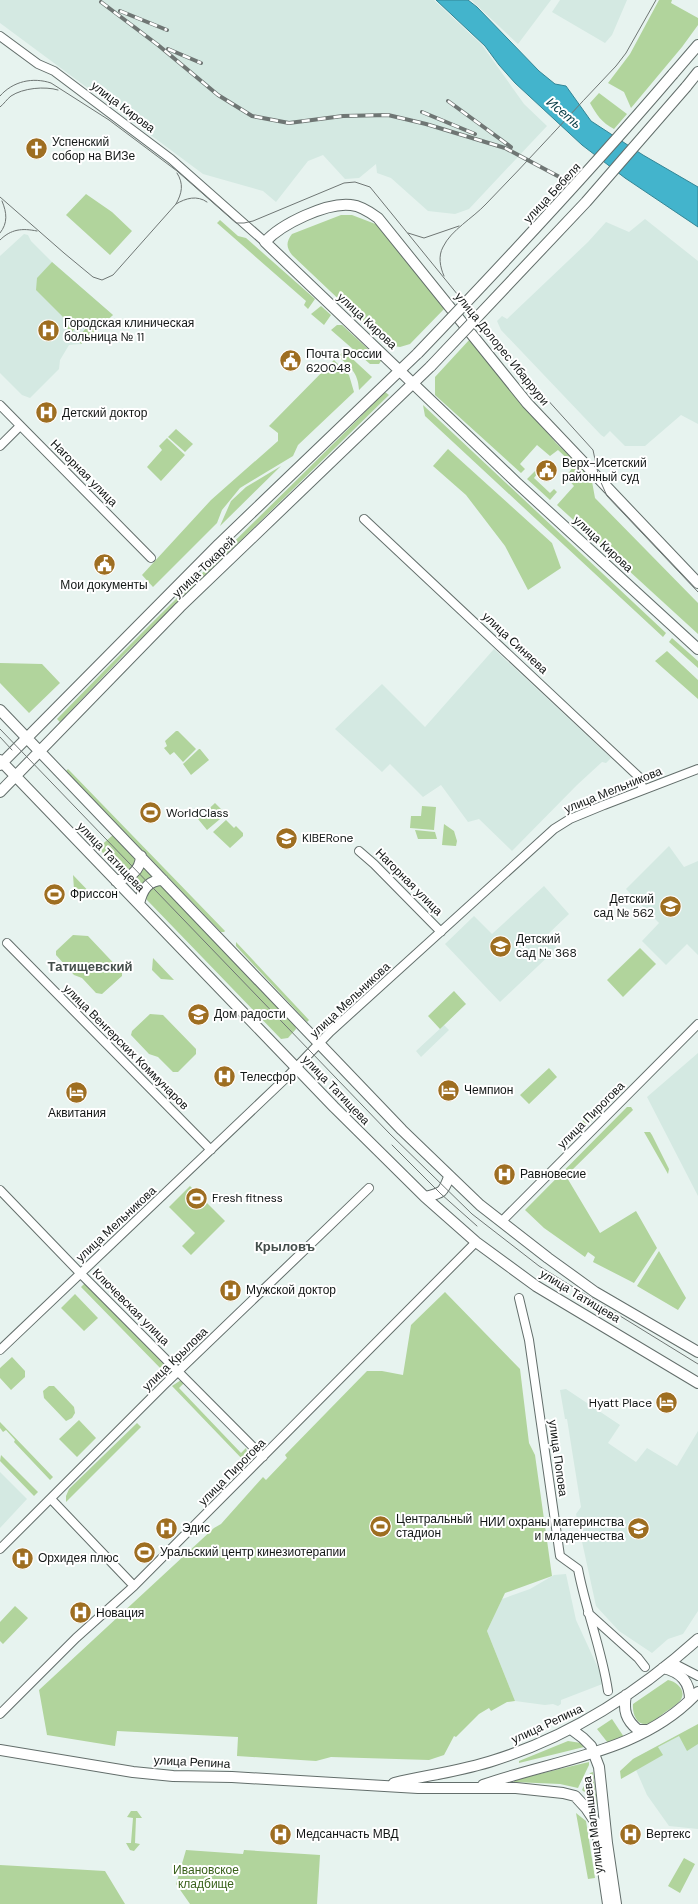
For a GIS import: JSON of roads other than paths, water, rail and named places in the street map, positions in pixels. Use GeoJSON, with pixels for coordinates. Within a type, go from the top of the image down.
{"type":"FeatureCollection","features":[{"type":"Feature","properties":{"kind":"main road","name":"улица Бебеля"},"geometry":{"type":"LineString","coordinates":[[418,353],[551,214],[607,152],[698,45]]}},
{"type":"Feature","properties":{"kind":"main road","name":"улица Токарей"},"geometry":{"type":"LineString","coordinates":[[0,792],[180,607],[431,366],[586,202],[698,72]]}},
{"type":"Feature","properties":{"kind":"main road","name":"улица Долорес Ибаррури"},"geometry":{"type":"LineString","coordinates":[[265,242],[283,226],[290,222],[340,205],[352,205],[365,209],[378,218],[527,403],[698,582]]}},
{"type":"Feature","properties":{"kind":"main road","name":"улица Кирова"},"geometry":{"type":"LineString","coordinates":[[265,242],[517,483],[698,649]]}},
{"type":"Feature","properties":{"kind":"main road","name":"улица Токарей"},"geometry":{"type":"LineString","coordinates":[[1,763],[219,544],[401,371],[418,353]]}},
{"type":"Feature","properties":{"kind":"main road","name":"улица Татищева"},"geometry":{"type":"LineString","coordinates":[[0,710],[402,1130],[449,1177],[501,1222],[595,1292],[698,1352]]}},
{"type":"Feature","properties":{"kind":"main road","name":"улица Татищева"},"geometry":{"type":"LineString","coordinates":[[1,763],[296,1068],[425,1197],[476,1242],[536,1286],[698,1383]]}},
{"type":"Feature","properties":{"kind":"main road"},"geometry":{"type":"LineString","coordinates":[[116,881],[126,878],[135,872],[140,864],[141,856]]}},
{"type":"Feature","properties":{"kind":"main road"},"geometry":{"type":"LineString","coordinates":[[139,904],[145,887],[155,880],[163,880]]}},
{"type":"Feature","properties":{"kind":"main road"},"geometry":{"type":"LineString","coordinates":[[425,1197],[440,1194],[445,1189],[449,1177]]}},
{"type":"Feature","properties":{"kind":"main road","name":"улица Репина"},"geometry":{"type":"LineString","coordinates":[[385,1786],[458,1771],[495,1760],[531,1747],[570,1730],[626,1696],[698,1639]]}},
{"type":"Feature","properties":{"kind":"main road"},"geometry":{"type":"LineString","coordinates":[[667,1665],[671,1670],[681,1676],[690,1691],[690,1700]]}},
{"type":"Feature","properties":{"kind":"main road","name":"улица Репина"},"geometry":{"type":"LineString","coordinates":[[477,1787],[608,1749],[647,1730],[671,1716],[698,1692]]}},
{"type":"Feature","properties":{"kind":"main road"},"geometry":{"type":"LineString","coordinates":[[626,1696],[624,1706],[630,1723],[638,1730],[647,1730]]}},
{"type":"Feature","properties":{"kind":"main road","name":"улица Малышева"},"geometry":{"type":"LineString","coordinates":[[570,1730],[583,1738],[591,1746],[599,1768],[607,1843],[616,1904]]}},
{"type":"Feature","properties":{"kind":"main road"},"geometry":{"type":"LineString","coordinates":[[0,1743],[4,1751]]}},
{"type":"Feature","properties":{"kind":"main road","name":"улица Репина"},"geometry":{"type":"LineString","coordinates":[[4,1751],[58,1761],[167,1776],[418,1788],[477,1787],[545,1790],[575,1796],[596,1823],[600,1847]]}},
{"type":"Feature","properties":{"kind":"main road","name":"улица Малышева"},"geometry":{"type":"LineString","coordinates":[[600,1847],[608,1904]]}},
{"type":"Feature","properties":{"kind":"street","name":"улица Кирова"},"geometry":{"type":"LineString","coordinates":[[0,36],[38,64],[54,71],[171,159],[265,242]]}},
{"type":"Feature","properties":{"kind":"street","name":"Нагорная улица"},"geometry":{"type":"LineString","coordinates":[[0,405],[152,558]]}},
{"type":"Feature","properties":{"kind":"street"},"geometry":{"type":"LineString","coordinates":[[0,446],[20,426]]}},
{"type":"Feature","properties":{"kind":"street","name":"улица Синяева"},"geometry":{"type":"LineString","coordinates":[[364,519],[639,777],[643,790]]}},
{"type":"Feature","properties":{"kind":"street","name":"улица Мельникова"},"geometry":{"type":"LineString","coordinates":[[0,1350],[296,1068],[330,1032],[562,823],[698,769]]}},
{"type":"Feature","properties":{"kind":"street","name":"Нагорная улица"},"geometry":{"type":"LineString","coordinates":[[359,851],[374,864],[441,932]]}},
{"type":"Feature","properties":{"kind":"street","name":"улица Венгерских Коммунаров"},"geometry":{"type":"LineString","coordinates":[[7,943],[210,1150]]}},
{"type":"Feature","properties":{"kind":"street","name":"улица Пирогова"},"geometry":{"type":"LineString","coordinates":[[501,1222],[698,1024]]}},
{"type":"Feature","properties":{"kind":"street","name":"улица Крылова"},"geometry":{"type":"LineString","coordinates":[[0,1550],[179,1371],[369,1188]]}},
{"type":"Feature","properties":{"kind":"street","name":"Ключевская улица"},"geometry":{"type":"LineString","coordinates":[[0,1190],[81,1274],[263,1457]]}},
{"type":"Feature","properties":{"kind":"street","name":"улица Пирогова"},"geometry":{"type":"LineString","coordinates":[[0,1714],[76,1638],[134,1586],[476,1242]]}},
{"type":"Feature","properties":{"kind":"street","name":"улица Попова"},"geometry":{"type":"LineString","coordinates":[[519,1298],[529,1340],[560,1556],[578,1569],[588,1613],[604,1667],[608,1691]]}},
{"type":"Feature","properties":{"kind":"street"},"geometry":{"type":"LineString","coordinates":[[51,1499],[134,1586]]}},
{"type":"Feature","properties":{"kind":"street"},"geometry":{"type":"LineString","coordinates":[[588,1613],[638,1658],[645,1667]]}},
{"type":"Feature","properties":{"kind":"street"},"geometry":{"type":"LineString","coordinates":[[667,1665],[698,1676]]}},
{"type":"Feature","properties":{"kind":"water","name":"Исеть"},"geometry":{"type":"Polygon","coordinates":[[[436,0],[468,0],[477,7],[539,71],[555,84],[566,86],[591,121],[643,155],[698,187],[698,227],[625,178],[582,145],[515,83],[485,46],[436,0]]]}},
{"type":"Feature","properties":{"kind":"tram line"},"geometry":{"type":"LineString","coordinates":[[444,276],[441,269],[441,250],[451,235],[486,204],[616,66],[626,53],[656,0]]}},
{"type":"Feature","properties":{"kind":"tram line"},"geometry":{"type":"LineString","coordinates":[[0,96],[11,87],[24,82],[37,80],[51,83],[109,120],[177,171],[236,223],[253,221],[344,183],[355,182],[370,187],[506,354],[593,450],[599,478],[607,496],[698,592]]}},
{"type":"Feature","properties":{"kind":"tram line"},"geometry":{"type":"LineString","coordinates":[[0,107],[11,96],[22,91],[41,88],[58,90]]}},
{"type":"Feature","properties":{"kind":"tram line"},"geometry":{"type":"LineString","coordinates":[[0,197],[93,277],[102,280],[113,275],[176,204],[180,196],[181,188],[181,181],[177,173]]}},
{"type":"Feature","properties":{"kind":"tram line"},"geometry":{"type":"LineString","coordinates":[[176,204],[192,198],[207,202]]}},
{"type":"Feature","properties":{"kind":"tram line"},"geometry":{"type":"LineString","coordinates":[[0,233],[3,229],[6,218],[2,201]]}},
{"type":"Feature","properties":{"kind":"tram line"},"geometry":{"type":"LineString","coordinates":[[408,233],[424,238],[459,226]]}},
{"type":"Feature","properties":{"kind":"tram line"},"geometry":{"type":"LineString","coordinates":[[0,240],[4,236],[17,230],[37,231]]}},
{"type":"Feature","properties":{"kind":"tram line"},"geometry":{"type":"LineString","coordinates":[[0,729],[389,1133],[472,1214],[539,1266],[698,1364]]}},
{"type":"Feature","properties":{"kind":"tram line"},"geometry":{"type":"LineString","coordinates":[[0,737],[12,750]]}},
{"type":"Feature","properties":{"kind":"tram line"},"geometry":{"type":"LineString","coordinates":[[392,1145],[441,1194],[477,1226]]}},
{"type":"Feature","properties":{"kind":"railway"},"geometry":{"type":"LineString","coordinates":[[101,2],[158,45],[218,95],[252,116],[289,123],[343,116],[388,115],[426,124],[505,148],[567,181]]}},
{"type":"Feature","properties":{"kind":"railway"},"geometry":{"type":"LineString","coordinates":[[120,11],[167,30]]}},
{"type":"Feature","properties":{"kind":"railway"},"geometry":{"type":"LineString","coordinates":[[168,49],[201,63]]}},
{"type":"Feature","properties":{"kind":"railway"},"geometry":{"type":"LineString","coordinates":[[448,101],[511,147]]}},
{"type":"Feature","properties":{"kind":"railway"},"geometry":{"type":"LineString","coordinates":[[422,112],[475,134]]}},
{"type":"Feature","properties":{"kind":"place","name":"Успенский собор на ВИЗе"},"geometry":{"type":"Point","coordinates":[37,149]}},
{"type":"Feature","properties":{"kind":"place","name":"Городская клиническая больница № 11"},"geometry":{"type":"Point","coordinates":[49,330]}},
{"type":"Feature","properties":{"kind":"place","name":"Почта России 620048"},"geometry":{"type":"Point","coordinates":[290,361]}},
{"type":"Feature","properties":{"kind":"place","name":"Детский доктор"},"geometry":{"type":"Point","coordinates":[47,413]}},
{"type":"Feature","properties":{"kind":"place","name":"Верх-Исетский районный суд"},"geometry":{"type":"Point","coordinates":[546,470]}},
{"type":"Feature","properties":{"kind":"place","name":"Мои документы"},"geometry":{"type":"Point","coordinates":[104,564]}},
{"type":"Feature","properties":{"kind":"place","name":"WorldClass"},"geometry":{"type":"Point","coordinates":[150,813]}},
{"type":"Feature","properties":{"kind":"place","name":"KIBERone"},"geometry":{"type":"Point","coordinates":[286,838]}},
{"type":"Feature","properties":{"kind":"place","name":"Фриссон"},"geometry":{"type":"Point","coordinates":[54,894]}},
{"type":"Feature","properties":{"kind":"place","name":"Детский сад № 562"},"geometry":{"type":"Point","coordinates":[670,906]}},
{"type":"Feature","properties":{"kind":"place","name":"Детский сад № 368"},"geometry":{"type":"Point","coordinates":[501,946]}},
{"type":"Feature","properties":{"kind":"place","name":"Дом радости"},"geometry":{"type":"Point","coordinates":[199,1014]}},
{"type":"Feature","properties":{"kind":"place","name":"Телесфор"},"geometry":{"type":"Point","coordinates":[225,1077]}},
{"type":"Feature","properties":{"kind":"place","name":"Чемпион"},"geometry":{"type":"Point","coordinates":[449,1090]}},
{"type":"Feature","properties":{"kind":"place","name":"Аквитания"},"geometry":{"type":"Point","coordinates":[77,1092]}},
{"type":"Feature","properties":{"kind":"place","name":"Равновесие"},"geometry":{"type":"Point","coordinates":[504,1174]}},
{"type":"Feature","properties":{"kind":"place","name":"Fresh fitness"},"geometry":{"type":"Point","coordinates":[196,1198]}},
{"type":"Feature","properties":{"kind":"place","name":"Мужской доктор"},"geometry":{"type":"Point","coordinates":[231,1290]}},
{"type":"Feature","properties":{"kind":"place","name":"Hyatt Place"},"geometry":{"type":"Point","coordinates":[667,1403]}},
{"type":"Feature","properties":{"kind":"place","name":"Центральный стадион"},"geometry":{"type":"Point","coordinates":[381,1526]}},
{"type":"Feature","properties":{"kind":"place","name":"Эдис"},"geometry":{"type":"Point","coordinates":[167,1528]}},
{"type":"Feature","properties":{"kind":"place","name":"НИИ охраны материнства и младенчества"},"geometry":{"type":"Point","coordinates":[639,1529]}},
{"type":"Feature","properties":{"kind":"place","name":"Уральский центр кинезиотерапии"},"geometry":{"type":"Point","coordinates":[145,1552]}},
{"type":"Feature","properties":{"kind":"place","name":"Орхидея плюс"},"geometry":{"type":"Point","coordinates":[22,1558]}},
{"type":"Feature","properties":{"kind":"place","name":"Новация"},"geometry":{"type":"Point","coordinates":[81,1613]}},
{"type":"Feature","properties":{"kind":"place","name":"Медсанчасть МВД"},"geometry":{"type":"Point","coordinates":[280,1834]}},
{"type":"Feature","properties":{"kind":"place","name":"Вертекс"},"geometry":{"type":"Point","coordinates":[631,1834]}},
{"type":"Feature","properties":{"kind":"district","name":"Татищевский"},"geometry":{"type":"Point","coordinates":[90,966]}},
{"type":"Feature","properties":{"kind":"district","name":"Крыловъ"},"geometry":{"type":"Point","coordinates":[285,1246]}},
{"type":"Feature","properties":{"kind":"park label","name":"Ивановское кладбище"},"geometry":{"type":"Point","coordinates":[206,1877]}}]}
